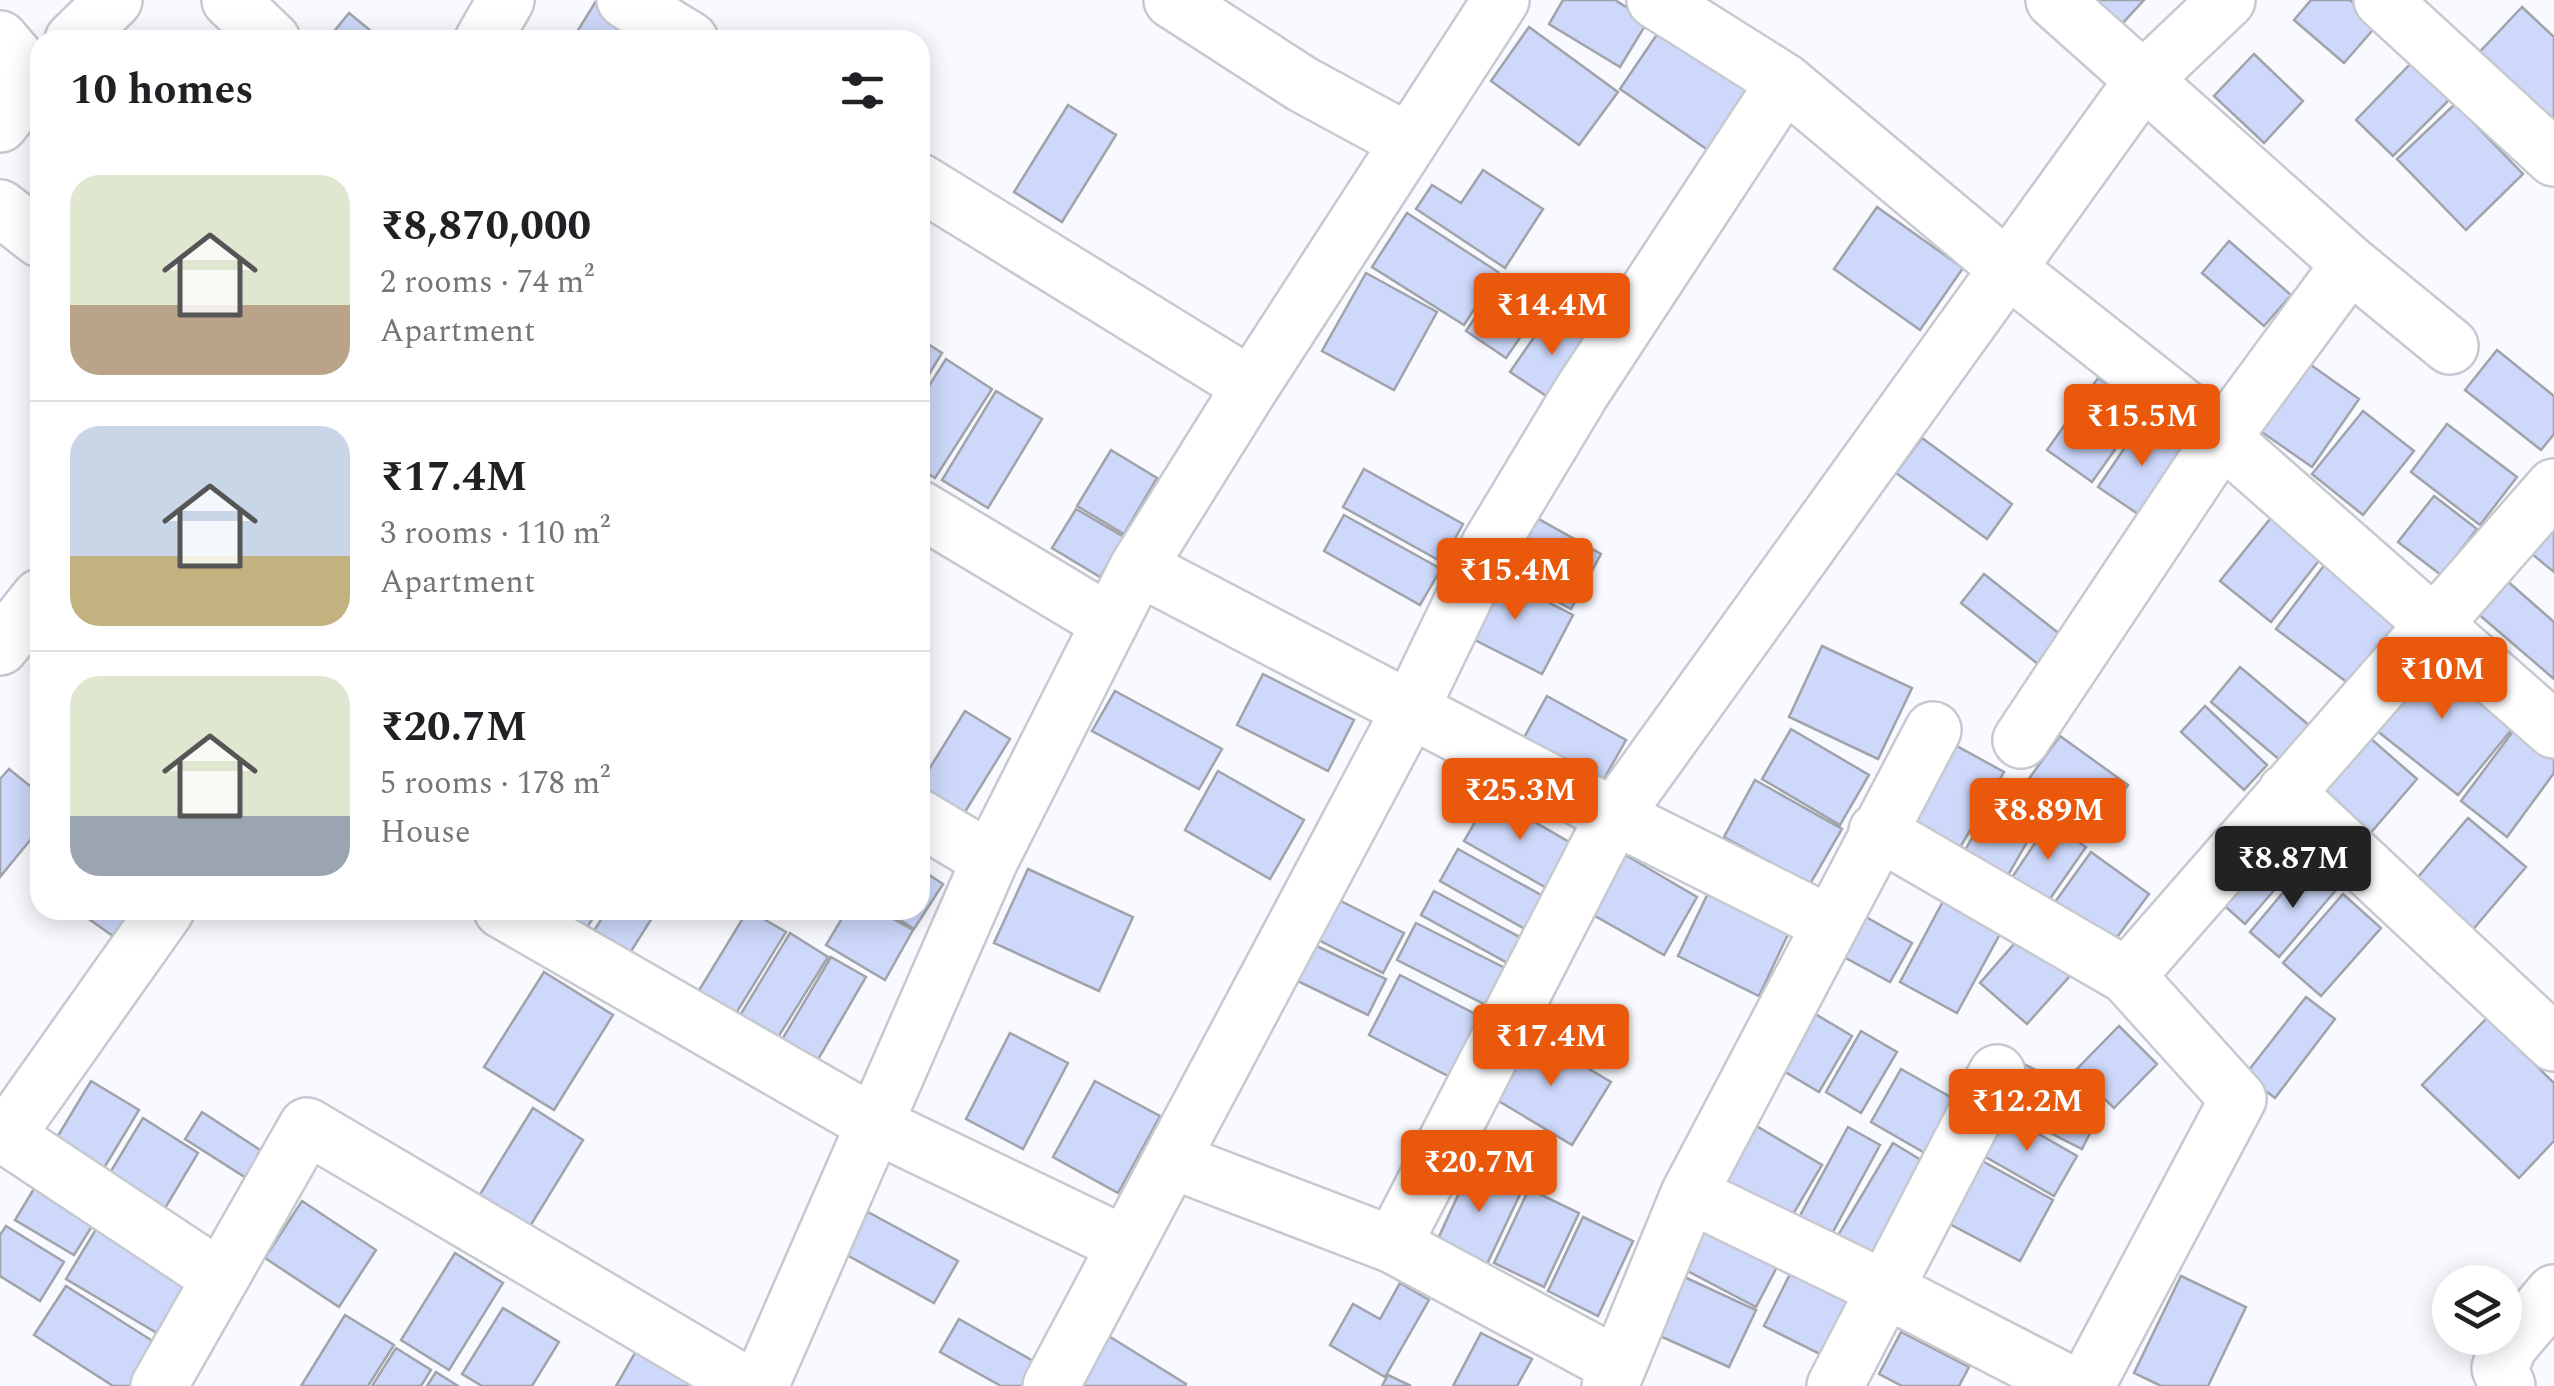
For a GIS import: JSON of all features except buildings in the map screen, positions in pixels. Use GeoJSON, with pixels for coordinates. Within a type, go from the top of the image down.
{"type":"FeatureCollection","features":[{"type":"Feature","properties":{"kind":"street"},"geometry":{"type":"LineString","coordinates":[[84,30],[114,0]]}},
{"type":"Feature","properties":{"kind":"street"},"geometry":{"type":"LineString","coordinates":[[230,0],[262,30]]}},
{"type":"Feature","properties":{"kind":"street"},"geometry":{"type":"LineString","coordinates":[[490,30],[506,0]]}},
{"type":"Feature","properties":{"kind":"street"},"geometry":{"type":"LineString","coordinates":[[625,0],[674,30]]}},
{"type":"Feature","properties":{"kind":"street"},"geometry":{"type":"LineString","coordinates":[[1172,0],[1302,84],[1409,142]]}},
{"type":"Feature","properties":{"kind":"street"},"geometry":{"type":"LineString","coordinates":[[760,1386],[990,860],[1138,567],[1250,386],[1501,0]]}},
{"type":"Feature","properties":{"kind":"street"},"geometry":{"type":"LineString","coordinates":[[1656,0],[1785,82],[2007,268],[2222,438],[2554,730]]}},
{"type":"Feature","properties":{"kind":"street"},"geometry":{"type":"LineString","coordinates":[[2054,0],[2350,264],[2450,346]]}},
{"type":"Feature","properties":{"kind":"street"},"geometry":{"type":"LineString","coordinates":[[1392,1245],[1614,816],[2144,79],[2227,0]]}},
{"type":"Feature","properties":{"kind":"street"},"geometry":{"type":"LineString","coordinates":[[2382,0],[2554,158]]}},
{"type":"Feature","properties":{"kind":"street"},"geometry":{"type":"LineString","coordinates":[[0,124],[25,64]]}},
{"type":"Feature","properties":{"kind":"street"},"geometry":{"type":"LineString","coordinates":[[1051,1386],[1411,708],[1490,546],[1581,393],[1785,82]]}},
{"type":"Feature","properties":{"kind":"street"},"geometry":{"type":"LineString","coordinates":[[930,188],[1250,386]]}},
{"type":"Feature","properties":{"kind":"street"},"geometry":{"type":"LineString","coordinates":[[0,208],[30,231]]}},
{"type":"Feature","properties":{"kind":"street"},"geometry":{"type":"LineString","coordinates":[[2022,740],[2222,438],[2350,264]]}},
{"type":"Feature","properties":{"kind":"street"},"geometry":{"type":"LineString","coordinates":[[2127,976],[2554,487]]}},
{"type":"Feature","properties":{"kind":"street"},"geometry":{"type":"LineString","coordinates":[[930,514],[1110,623]]}},
{"type":"Feature","properties":{"kind":"street"},"geometry":{"type":"LineString","coordinates":[[1138,567],[1614,816],[1830,924]]}},
{"type":"Feature","properties":{"kind":"street"},"geometry":{"type":"LineString","coordinates":[[1171,1160],[1392,1245],[1613,1376],[1688,1194],[1933,730]]}},
{"type":"Feature","properties":{"kind":"street"},"geometry":{"type":"LineString","coordinates":[[2286,792],[2554,1043]]}},
{"type":"Feature","properties":{"kind":"street"},"geometry":{"type":"LineString","coordinates":[[930,824],[990,860]]}},
{"type":"Feature","properties":{"kind":"street"},"geometry":{"type":"LineString","coordinates":[[1878,831],[2127,976],[2238,1099],[2086,1386]]}},
{"type":"Feature","properties":{"kind":"street"},"geometry":{"type":"LineString","coordinates":[[159,920],[3,1134],[220,1278]]}},
{"type":"Feature","properties":{"kind":"street"},"geometry":{"type":"LineString","coordinates":[[519,920],[876,1124],[1126,1245]]}},
{"type":"Feature","properties":{"kind":"street"},"geometry":{"type":"LineString","coordinates":[[1835,1386],[1997,1073]]}},
{"type":"Feature","properties":{"kind":"street"},"geometry":{"type":"LineString","coordinates":[[159,1386],[307,1126],[748,1386]]}},
{"type":"Feature","properties":{"kind":"street"},"geometry":{"type":"LineString","coordinates":[[1688,1194],[2073,1386]]}},
{"type":"Feature","properties":{"kind":"street"},"geometry":{"type":"LineString","coordinates":[[2507,1386],[2500,1368],[2509,1346],[2554,1293]]}}]}
